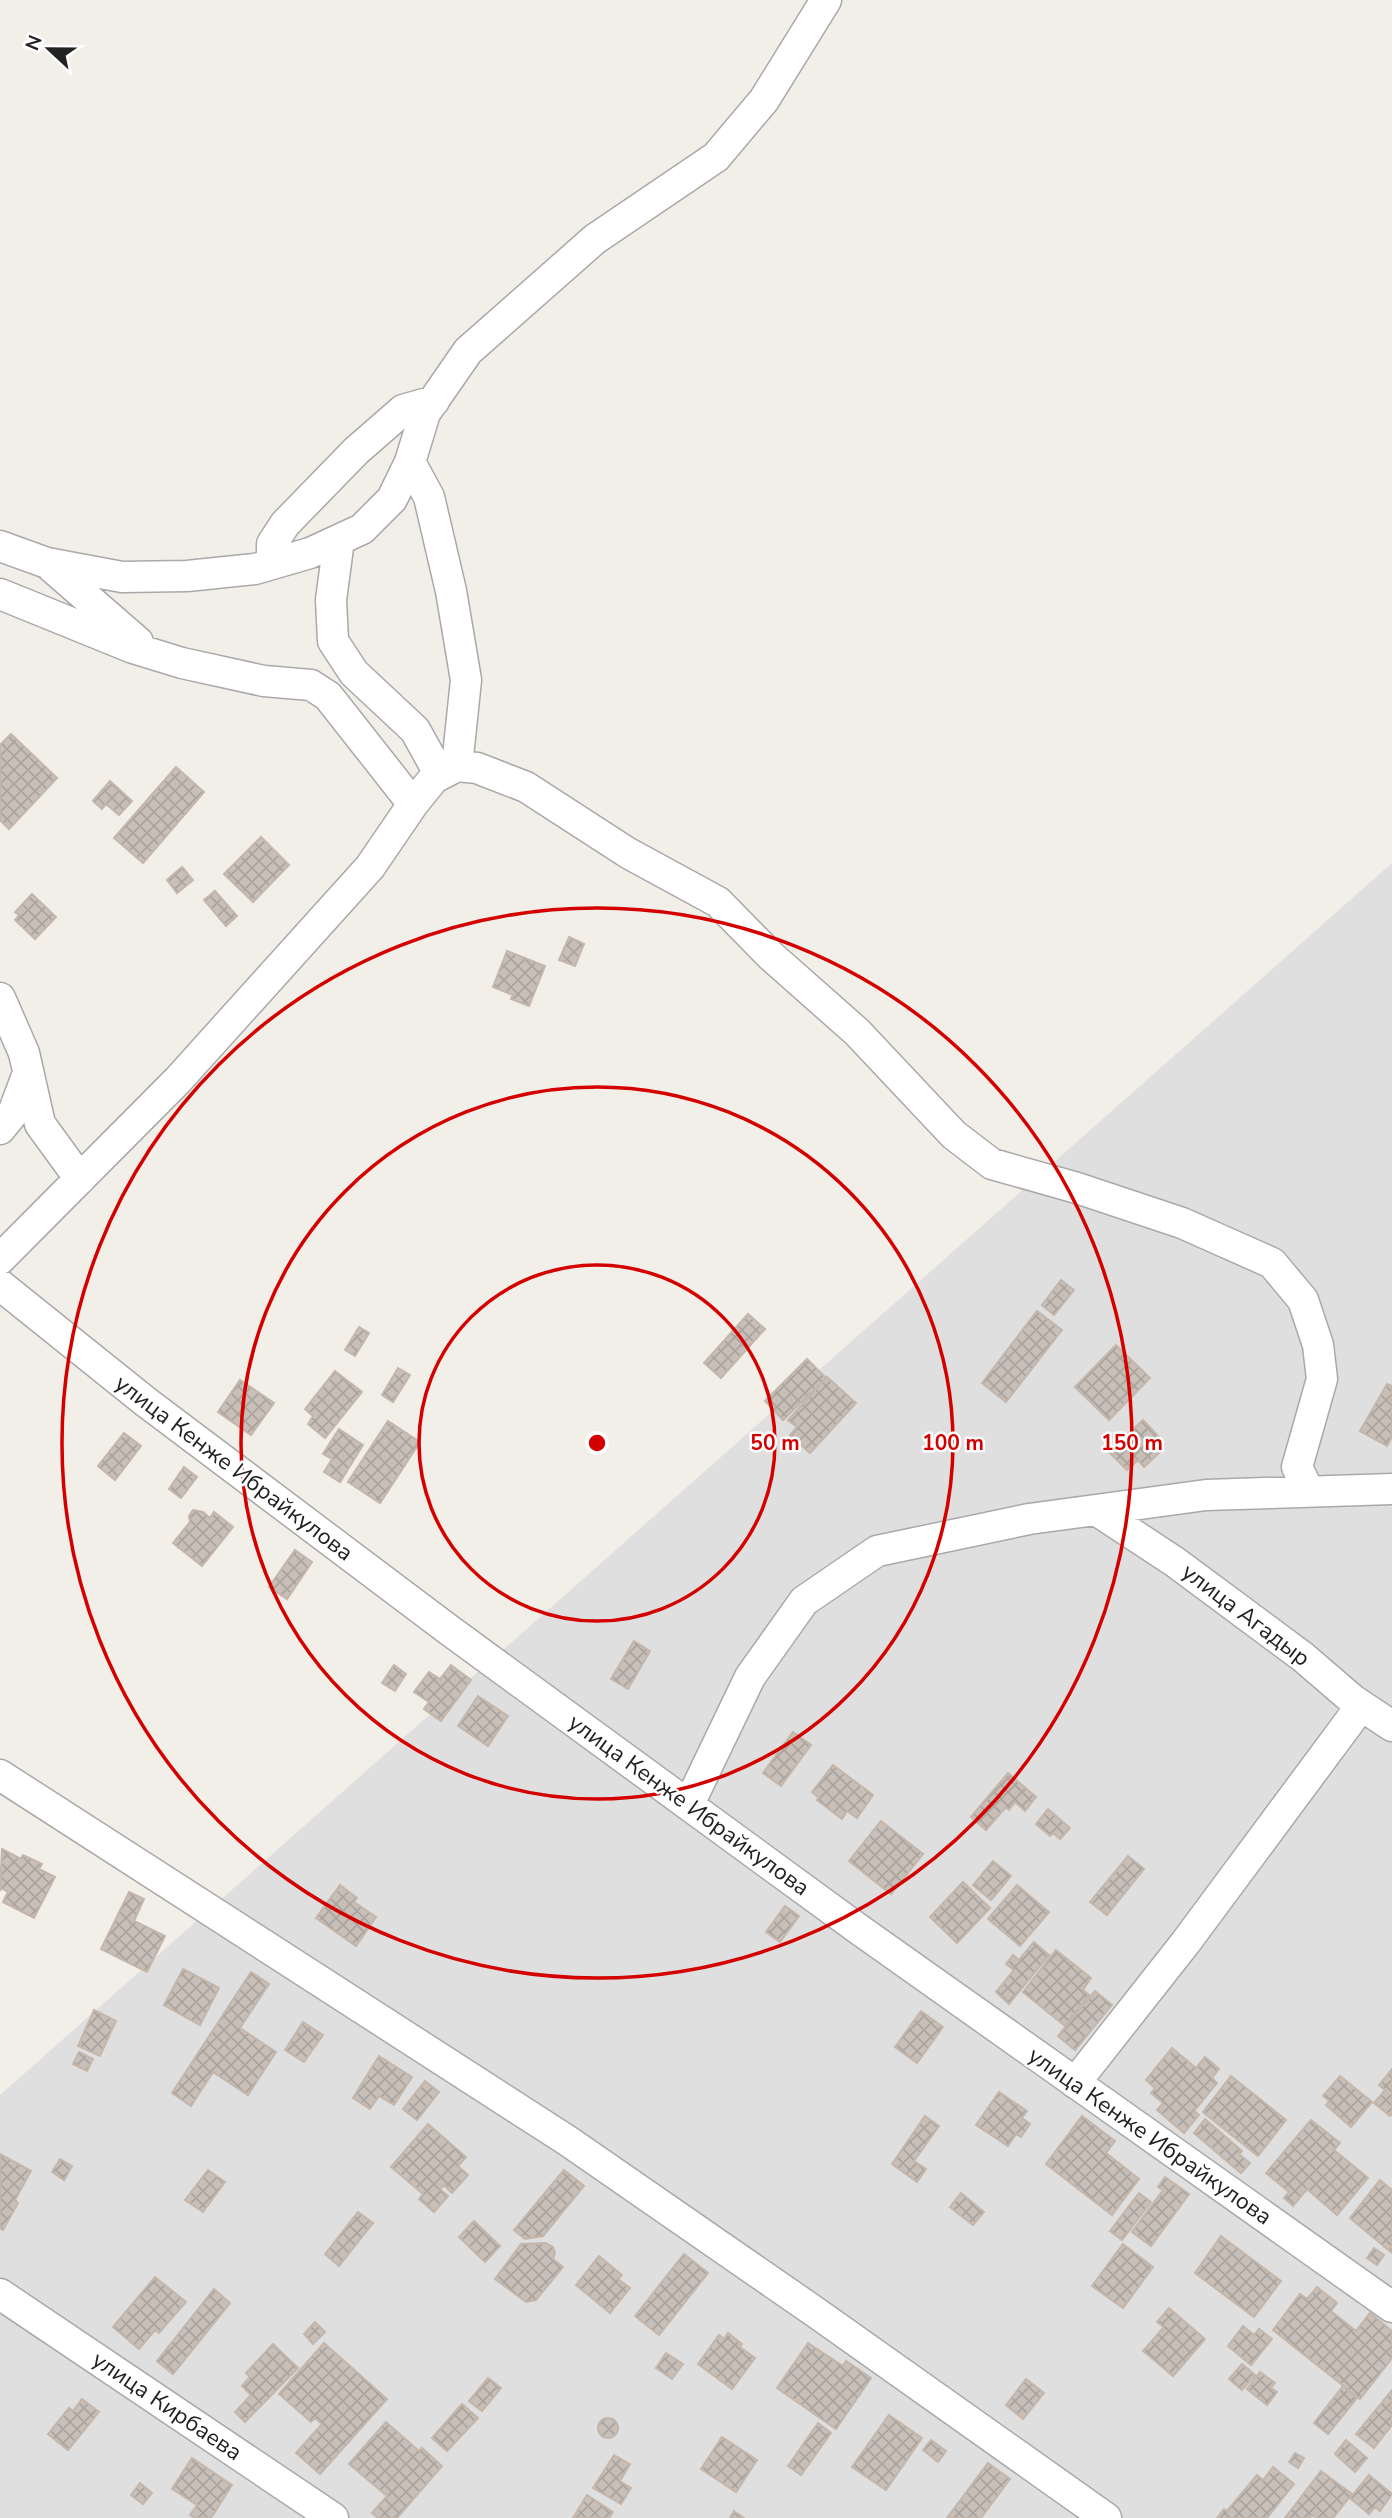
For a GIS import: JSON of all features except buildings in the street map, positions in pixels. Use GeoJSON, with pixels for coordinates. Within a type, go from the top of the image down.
{"type":"FeatureCollection","features":[{"type":"Feature","properties":{"kind":"street"},"geometry":{"type":"LineString","coordinates":[[0,546],[47,563],[122,577],[187,576],[255,569],[310,553],[362,529],[392,499],[410,462],[425,413],[468,351],[595,239],[716,156],[764,100],[825,0]]}},
{"type":"Feature","properties":{"kind":"street"},"geometry":{"type":"LineString","coordinates":[[272,564],[272,544],[285,524],[356,451],[403,410],[434,401]]}},
{"type":"Feature","properties":{"kind":"street"},"geometry":{"type":"LineString","coordinates":[[410,462],[429,497],[451,591],[466,680],[449,771]]}},
{"type":"Feature","properties":{"kind":"street"},"geometry":{"type":"LineString","coordinates":[[311,685],[325,670],[332,656],[331,600],[339,540]]}},
{"type":"Feature","properties":{"kind":"street"},"geometry":{"type":"LineString","coordinates":[[47,563],[152,654]]}},
{"type":"Feature","properties":{"kind":"street"},"geometry":{"type":"LineString","coordinates":[[0,594],[74,625],[182,663],[264,681],[311,685],[328,696],[413,804]]}},
{"type":"Feature","properties":{"kind":"street"},"geometry":{"type":"LineString","coordinates":[[333,641],[354,673],[415,730],[449,771]]}},
{"type":"Feature","properties":{"kind":"street"},"geometry":{"type":"LineString","coordinates":[[0,1259],[178,1080],[370,867],[434,778],[449,771],[477,768],[526,787],[628,853],[718,902],[771,956],[857,1032],[954,1135],[992,1164],[1077,1188],[1182,1223],[1272,1263],[1303,1300],[1318,1345],[1322,1379],[1297,1467],[1308,1490]]}},
{"type":"Feature","properties":{"kind":"street"},"geometry":{"type":"LineString","coordinates":[[0,998],[24,1054],[40,1124],[80,1179]]}},
{"type":"Feature","properties":{"kind":"street"},"geometry":{"type":"LineString","coordinates":[[0,1129],[13,1113],[28,1073]]}},
{"type":"Feature","properties":{"kind":"street","name":"улица Кенже Ибрайкулова"},"geometry":{"type":"LineString","coordinates":[[0,1285],[263,1492],[857,1928],[1392,2308]]}},
{"type":"Feature","properties":{"kind":"street"},"geometry":{"type":"LineString","coordinates":[[689,1804],[750,1676],[804,1601],[877,1550],[1029,1519],[1206,1495],[1392,1489]]}},
{"type":"Feature","properties":{"kind":"street","name":"улица Агадыр"},"geometry":{"type":"LineString","coordinates":[[1096,1510],[1186,1570],[1303,1657],[1361,1706],[1392,1726]]}},
{"type":"Feature","properties":{"kind":"street"},"geometry":{"type":"LineString","coordinates":[[1075,2083],[1186,1942],[1361,1706]]}},
{"type":"Feature","properties":{"kind":"street"},"geometry":{"type":"LineString","coordinates":[[0,1775],[568,2141],[1106,2518]]}},
{"type":"Feature","properties":{"kind":"street","name":"улица Кирбаева"},"geometry":{"type":"LineString","coordinates":[[0,2294],[333,2518]]}},
{"type":"Feature","properties":{"kind":"shaded area"},"geometry":{"type":"Polygon","coordinates":[[[1392,863],[1392,2518],[0,2518],[0,2095],[1392,863]]]}}]}
